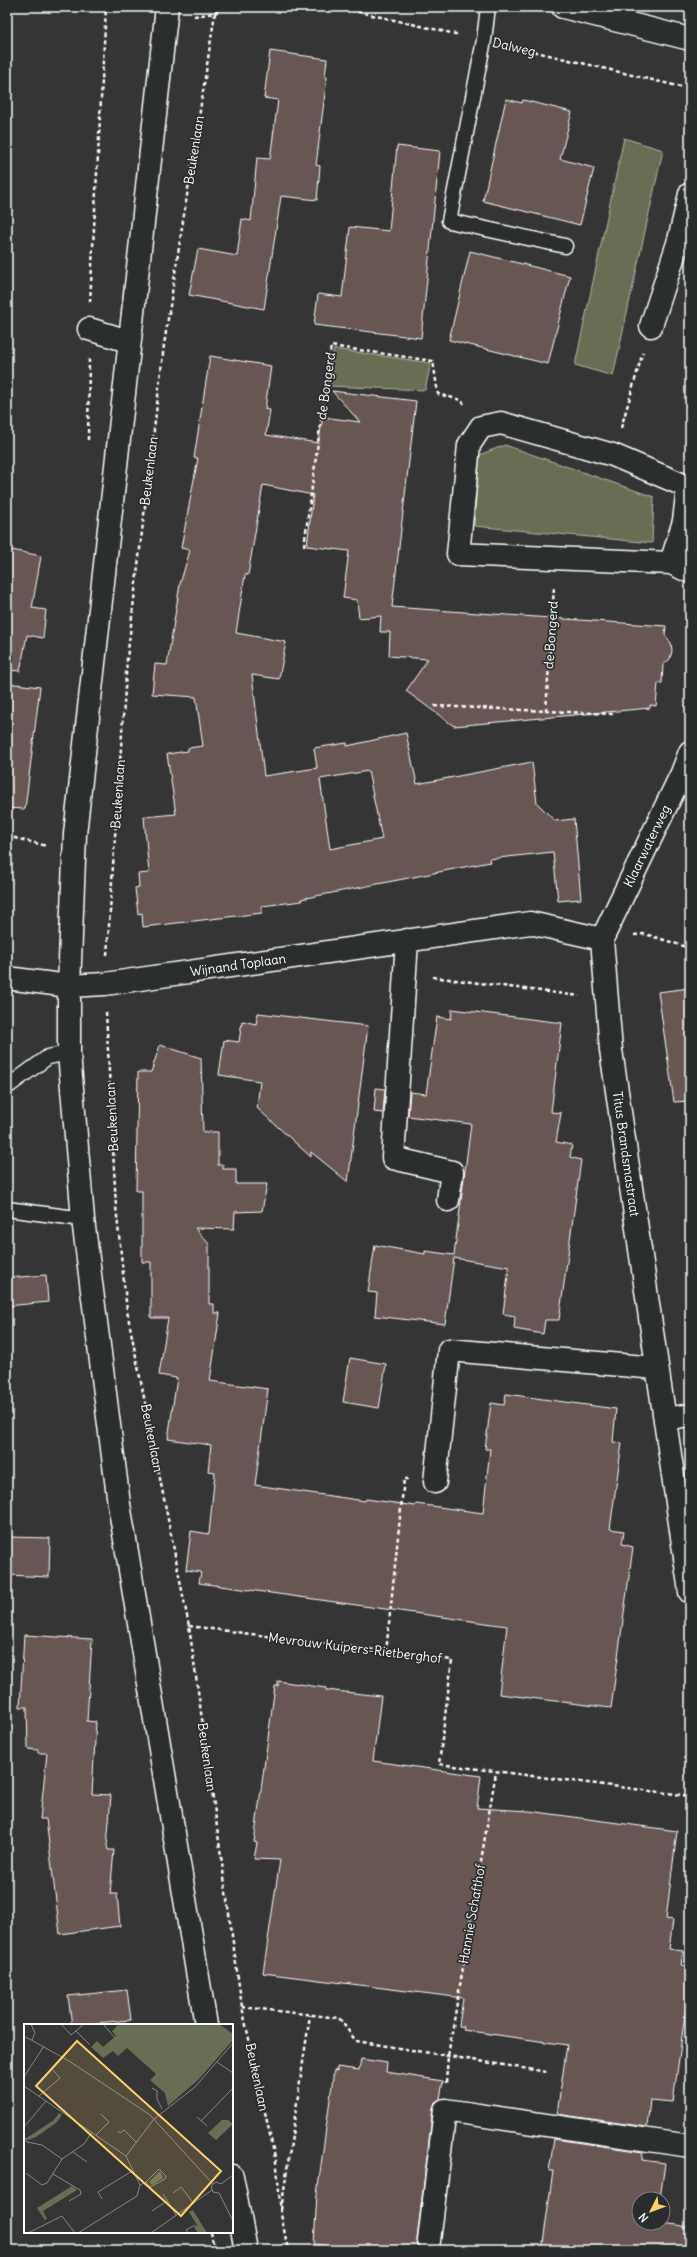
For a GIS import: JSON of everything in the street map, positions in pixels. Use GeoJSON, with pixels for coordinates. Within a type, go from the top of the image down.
{"type":"FeatureCollection","features":[{"type":"Feature","properties":{"kind":"street"},"geometry":{"type":"LineString","coordinates":[[167,7],[128,341],[74,834],[69,986],[69,1053],[83,1219],[119,1504],[206,2024]]}},
{"type":"Feature","properties":{"kind":"street"},"geometry":{"type":"LineString","coordinates":[[563,7],[690,39]]}},
{"type":"Feature","properties":{"kind":"street"},"geometry":{"type":"LineString","coordinates":[[651,326],[685,241],[690,194]]}},
{"type":"Feature","properties":{"kind":"street"},"geometry":{"type":"LineString","coordinates":[[89,329],[128,341]]}},
{"type":"Feature","properties":{"kind":"street"},"geometry":{"type":"LineString","coordinates":[[501,423],[613,455],[688,487],[681,568],[556,558],[458,554],[469,445],[481,427],[501,423]]}},
{"type":"Feature","properties":{"kind":"street","name":"Klaarwaterweg"},"geometry":{"type":"LineString","coordinates":[[602,939],[686,774],[690,752]]}},
{"type":"Feature","properties":{"kind":"street","name":"Wijnand Toplaan"},"geometry":{"type":"LineString","coordinates":[[7,978],[69,986],[105,984],[530,923],[602,939]]}},
{"type":"Feature","properties":{"kind":"street","name":"Titus Brandsmastraat"},"geometry":{"type":"LineString","coordinates":[[602,939],[611,1050],[656,1368],[665,1419],[690,1592]]}},
{"type":"Feature","properties":{"kind":"street"},"geometry":{"type":"LineString","coordinates":[[407,940],[393,1158],[452,1172],[448,1200]]}},
{"type":"Feature","properties":{"kind":"street"},"geometry":{"type":"LineString","coordinates":[[436,1482],[449,1350],[656,1368]]}},
{"type":"Feature","properties":{"kind":"street"},"geometry":{"type":"LineString","coordinates":[[665,1419],[690,1415]]}},
{"type":"Feature","properties":{"kind":"street"},"geometry":{"type":"LineString","coordinates":[[429,2241],[445,2110],[690,2146]]}},
{"type":"Feature","properties":{"kind":"street"},"geometry":{"type":"LineString","coordinates":[[233,2181],[246,2250]]}},
{"type":"Feature","properties":{"kind":"lane"},"geometry":{"type":"LineString","coordinates":[[488,7],[484,40],[449,221],[565,246]]}},
{"type":"Feature","properties":{"kind":"lane"},"geometry":{"type":"LineString","coordinates":[[7,1087],[48,1057],[69,1053]]}},
{"type":"Feature","properties":{"kind":"lane"},"geometry":{"type":"LineString","coordinates":[[7,1209],[83,1219]]}},
{"type":"Feature","properties":{"kind":"path"},"geometry":{"type":"LineString","coordinates":[[89,329],[92,237],[106,7]]}},
{"type":"Feature","properties":{"kind":"path","name":"Dalweg"},"geometry":{"type":"LineString","coordinates":[[337,7],[690,89]]}},
{"type":"Feature","properties":{"kind":"path","name":"Beukenlaan"},"geometry":{"type":"LineString","coordinates":[[215,13],[164,345],[127,659],[105,984],[116,1207],[127,1311],[189,1626],[242,2007],[277,2167],[281,2214],[288,2250]]}},
{"type":"Feature","properties":{"kind":"path"},"geometry":{"type":"LineString","coordinates":[[613,455],[651,326]]}},
{"type":"Feature","properties":{"kind":"path","name":"de Bongerd"},"geometry":{"type":"LineString","coordinates":[[304,546],[331,346],[433,361],[438,394],[461,400],[481,427]]}},
{"type":"Feature","properties":{"kind":"path","name":"de Bongerd"},"geometry":{"type":"LineString","coordinates":[[546,712],[556,558]]}},
{"type":"Feature","properties":{"kind":"path"},"geometry":{"type":"LineString","coordinates":[[434,706],[614,714]]}},
{"type":"Feature","properties":{"kind":"path"},"geometry":{"type":"LineString","coordinates":[[7,836],[51,847]]}},
{"type":"Feature","properties":{"kind":"path"},"geometry":{"type":"LineString","coordinates":[[602,939],[645,934],[690,948]]}},
{"type":"Feature","properties":{"kind":"path"},"geometry":{"type":"LineString","coordinates":[[405,974],[607,999]]}},
{"type":"Feature","properties":{"kind":"path"},"geometry":{"type":"LineString","coordinates":[[386,1652],[404,1479],[436,1482]]}},
{"type":"Feature","properties":{"kind":"path","name":"Mevrouw Kuipers-Rietberghof"},"geometry":{"type":"LineString","coordinates":[[189,1626],[452,1660],[439,1764],[690,1796]]}},
{"type":"Feature","properties":{"kind":"path","name":"Hannie Schafthof"},"geometry":{"type":"LineString","coordinates":[[445,2110],[448,2056],[496,1772]]}},
{"type":"Feature","properties":{"kind":"path"},"geometry":{"type":"LineString","coordinates":[[242,2007],[339,2018],[356,2041],[547,2072]]}},
{"type":"Feature","properties":{"kind":"path","name":"Beukenlaan"},"geometry":{"type":"LineString","coordinates":[[281,2214],[310,2015]]}},
{"type":"Feature","properties":{"kind":"path"},"geometry":{"type":"LineString","coordinates":[[211,2233],[214,2250]]}},
{"type":"Feature","properties":{"kind":"green space"},"geometry":{"type":"Polygon","coordinates":[[[624,138],[663,150],[613,376],[575,365],[624,138]]]}},
{"type":"Feature","properties":{"kind":"green space"},"geometry":{"type":"Polygon","coordinates":[[[334,349],[431,363],[425,390],[327,386],[334,349]]]}},
{"type":"Feature","properties":{"kind":"green space"},"geometry":{"type":"Polygon","coordinates":[[[505,445],[654,497],[652,543],[474,526],[479,455],[505,445]]]}},
{"type":"Feature","properties":{"kind":"building"},"geometry":{"type":"Polygon","coordinates":[[[270,51],[327,59],[325,77],[327,77],[316,165],[320,166],[317,200],[281,196],[264,309],[189,295],[198,249],[237,256],[242,219],[251,221],[257,158],[270,159],[278,100],[264,98],[270,51]]]}},
{"type":"Feature","properties":{"kind":"building"},"geometry":{"type":"Polygon","coordinates":[[[506,99],[522,103],[523,100],[572,112],[560,159],[594,168],[580,225],[483,201],[506,99]]]}},
{"type":"Feature","properties":{"kind":"building"},"geometry":{"type":"Polygon","coordinates":[[[397,146],[440,151],[421,338],[314,325],[318,294],[342,297],[350,227],[389,231],[397,146]]]}},
{"type":"Feature","properties":{"kind":"building"},"geometry":{"type":"Polygon","coordinates":[[[470,251],[570,276],[548,364],[449,340],[470,251]]]}},
{"type":"Feature","properties":{"kind":"building"},"geometry":{"type":"Polygon","coordinates":[[[210,356],[271,366],[265,409],[270,410],[266,435],[318,443],[323,417],[360,422],[332,391],[416,401],[392,607],[666,626],[665,635],[671,643],[672,651],[670,659],[663,665],[662,683],[658,683],[656,706],[650,705],[650,708],[454,726],[406,691],[428,659],[389,656],[390,632],[380,632],[381,616],[359,618],[357,600],[343,598],[349,551],[307,546],[313,495],[263,485],[248,575],[245,575],[236,633],[286,642],[279,679],[252,675],[264,776],[317,768],[314,748],[347,743],[347,746],[406,733],[417,784],[532,762],[537,803],[555,821],[574,819],[581,899],[558,901],[553,852],[489,859],[490,862],[301,899],[302,901],[262,906],[262,913],[143,927],[142,913],[138,914],[135,888],[139,887],[138,874],[149,873],[144,817],[176,814],[167,754],[188,751],[188,748],[203,746],[196,697],[152,694],[155,664],[167,665],[180,584],[190,550],[181,548],[198,458],[194,458],[210,356]],[[368,771],[320,779],[330,849],[382,839],[368,771]]]}},
{"type":"Feature","properties":{"kind":"building"},"geometry":{"type":"Polygon","coordinates":[[[7,549],[41,556],[32,608],[46,610],[43,638],[27,635],[20,671],[7,670],[7,549]]]}},
{"type":"Feature","properties":{"kind":"building"},"geometry":{"type":"Polygon","coordinates":[[[7,683],[40,687],[25,809],[7,808],[7,683]]]}},
{"type":"Feature","properties":{"kind":"building"},"geometry":{"type":"Polygon","coordinates":[[[690,988],[690,1101],[674,1102],[658,992],[690,988]]]}},
{"type":"Feature","properties":{"kind":"building"},"geometry":{"type":"Polygon","coordinates":[[[452,1009],[562,1023],[551,1112],[561,1113],[556,1142],[572,1145],[570,1157],[581,1160],[559,1320],[545,1320],[543,1334],[514,1329],[515,1316],[503,1314],[509,1267],[454,1258],[445,1324],[375,1316],[377,1293],[368,1292],[375,1245],[425,1254],[425,1251],[454,1255],[471,1124],[408,1116],[410,1092],[426,1094],[437,1017],[451,1019],[452,1009]]]}},
{"type":"Feature","properties":{"kind":"building"},"geometry":{"type":"Polygon","coordinates":[[[258,1013],[368,1026],[348,1182],[311,1152],[311,1157],[257,1108],[260,1081],[219,1075],[224,1040],[239,1042],[242,1021],[256,1024],[258,1013]]]}},
{"type":"Feature","properties":{"kind":"building"},"geometry":{"type":"Polygon","coordinates":[[[160,1045],[201,1058],[203,1132],[218,1132],[218,1165],[223,1165],[223,1169],[236,1169],[236,1184],[267,1184],[262,1211],[235,1212],[234,1229],[195,1228],[209,1244],[209,1304],[214,1304],[214,1313],[220,1313],[210,1381],[268,1389],[255,1485],[365,1501],[366,1499],[415,1506],[416,1504],[483,1513],[490,1449],[485,1449],[491,1403],[504,1405],[506,1394],[616,1409],[613,1442],[622,1443],[610,1529],[624,1531],[622,1544],[633,1547],[611,1708],[499,1694],[507,1626],[199,1583],[201,1572],[186,1570],[191,1531],[209,1534],[215,1472],[208,1471],[211,1445],[168,1439],[177,1378],[159,1375],[168,1318],[151,1318],[151,1262],[142,1262],[142,1191],[136,1191],[138,1072],[151,1072],[160,1045]]]}},
{"type":"Feature","properties":{"kind":"building"},"geometry":{"type":"Polygon","coordinates":[[[376,1088],[385,1089],[383,1113],[374,1112],[376,1088]]]}},
{"type":"Feature","properties":{"kind":"building"},"geometry":{"type":"Polygon","coordinates":[[[46,1275],[48,1302],[7,1306],[7,1278],[46,1275]]]}},
{"type":"Feature","properties":{"kind":"building"},"geometry":{"type":"Polygon","coordinates":[[[350,1358],[386,1364],[379,1408],[343,1402],[350,1358]]]}},
{"type":"Feature","properties":{"kind":"building"},"geometry":{"type":"Polygon","coordinates":[[[7,1537],[50,1538],[49,1577],[7,1575],[7,1537]]]}},
{"type":"Feature","properties":{"kind":"building"},"geometry":{"type":"Polygon","coordinates":[[[24,1635],[92,1639],[87,1721],[96,1722],[92,1794],[111,1795],[107,1846],[108,1850],[114,1850],[110,1894],[117,1894],[120,1926],[60,1934],[46,1819],[40,1819],[47,1753],[38,1753],[38,1750],[28,1749],[27,1707],[20,1707],[24,1635]]]}},
{"type":"Feature","properties":{"kind":"building"},"geometry":{"type":"Polygon","coordinates":[[[278,1681],[326,1688],[326,1690],[381,1696],[373,1761],[481,1776],[477,1808],[529,1811],[677,1831],[666,1919],[673,1920],[669,1949],[683,1951],[681,1965],[690,1967],[690,1978],[673,2102],[650,2100],[647,2127],[557,2114],[567,2045],[463,2030],[464,2027],[459,2026],[463,1998],[263,1973],[280,1860],[254,1859],[257,1843],[254,1842],[275,1686],[278,1686],[278,1681]]]}},
{"type":"Feature","properties":{"kind":"building"},"geometry":{"type":"Polygon","coordinates":[[[127,1990],[131,2020],[72,2024],[68,1996],[127,1990]]]}},
{"type":"Feature","properties":{"kind":"building"},"geometry":{"type":"Polygon","coordinates":[[[361,2059],[387,2063],[386,2072],[443,2081],[440,2099],[435,2102],[433,2108],[417,2239],[419,2250],[359,2250],[314,2244],[317,2194],[334,2070],[337,2071],[337,2067],[359,2070],[361,2059]]]}},
{"type":"Feature","properties":{"kind":"building"},"geometry":{"type":"Polygon","coordinates":[[[554,2139],[643,2152],[642,2160],[665,2163],[661,2191],[631,2191],[631,2231],[671,2231],[671,2224],[690,2227],[690,2250],[542,2250],[553,2171],[549,2171],[554,2139]]]}}]}
